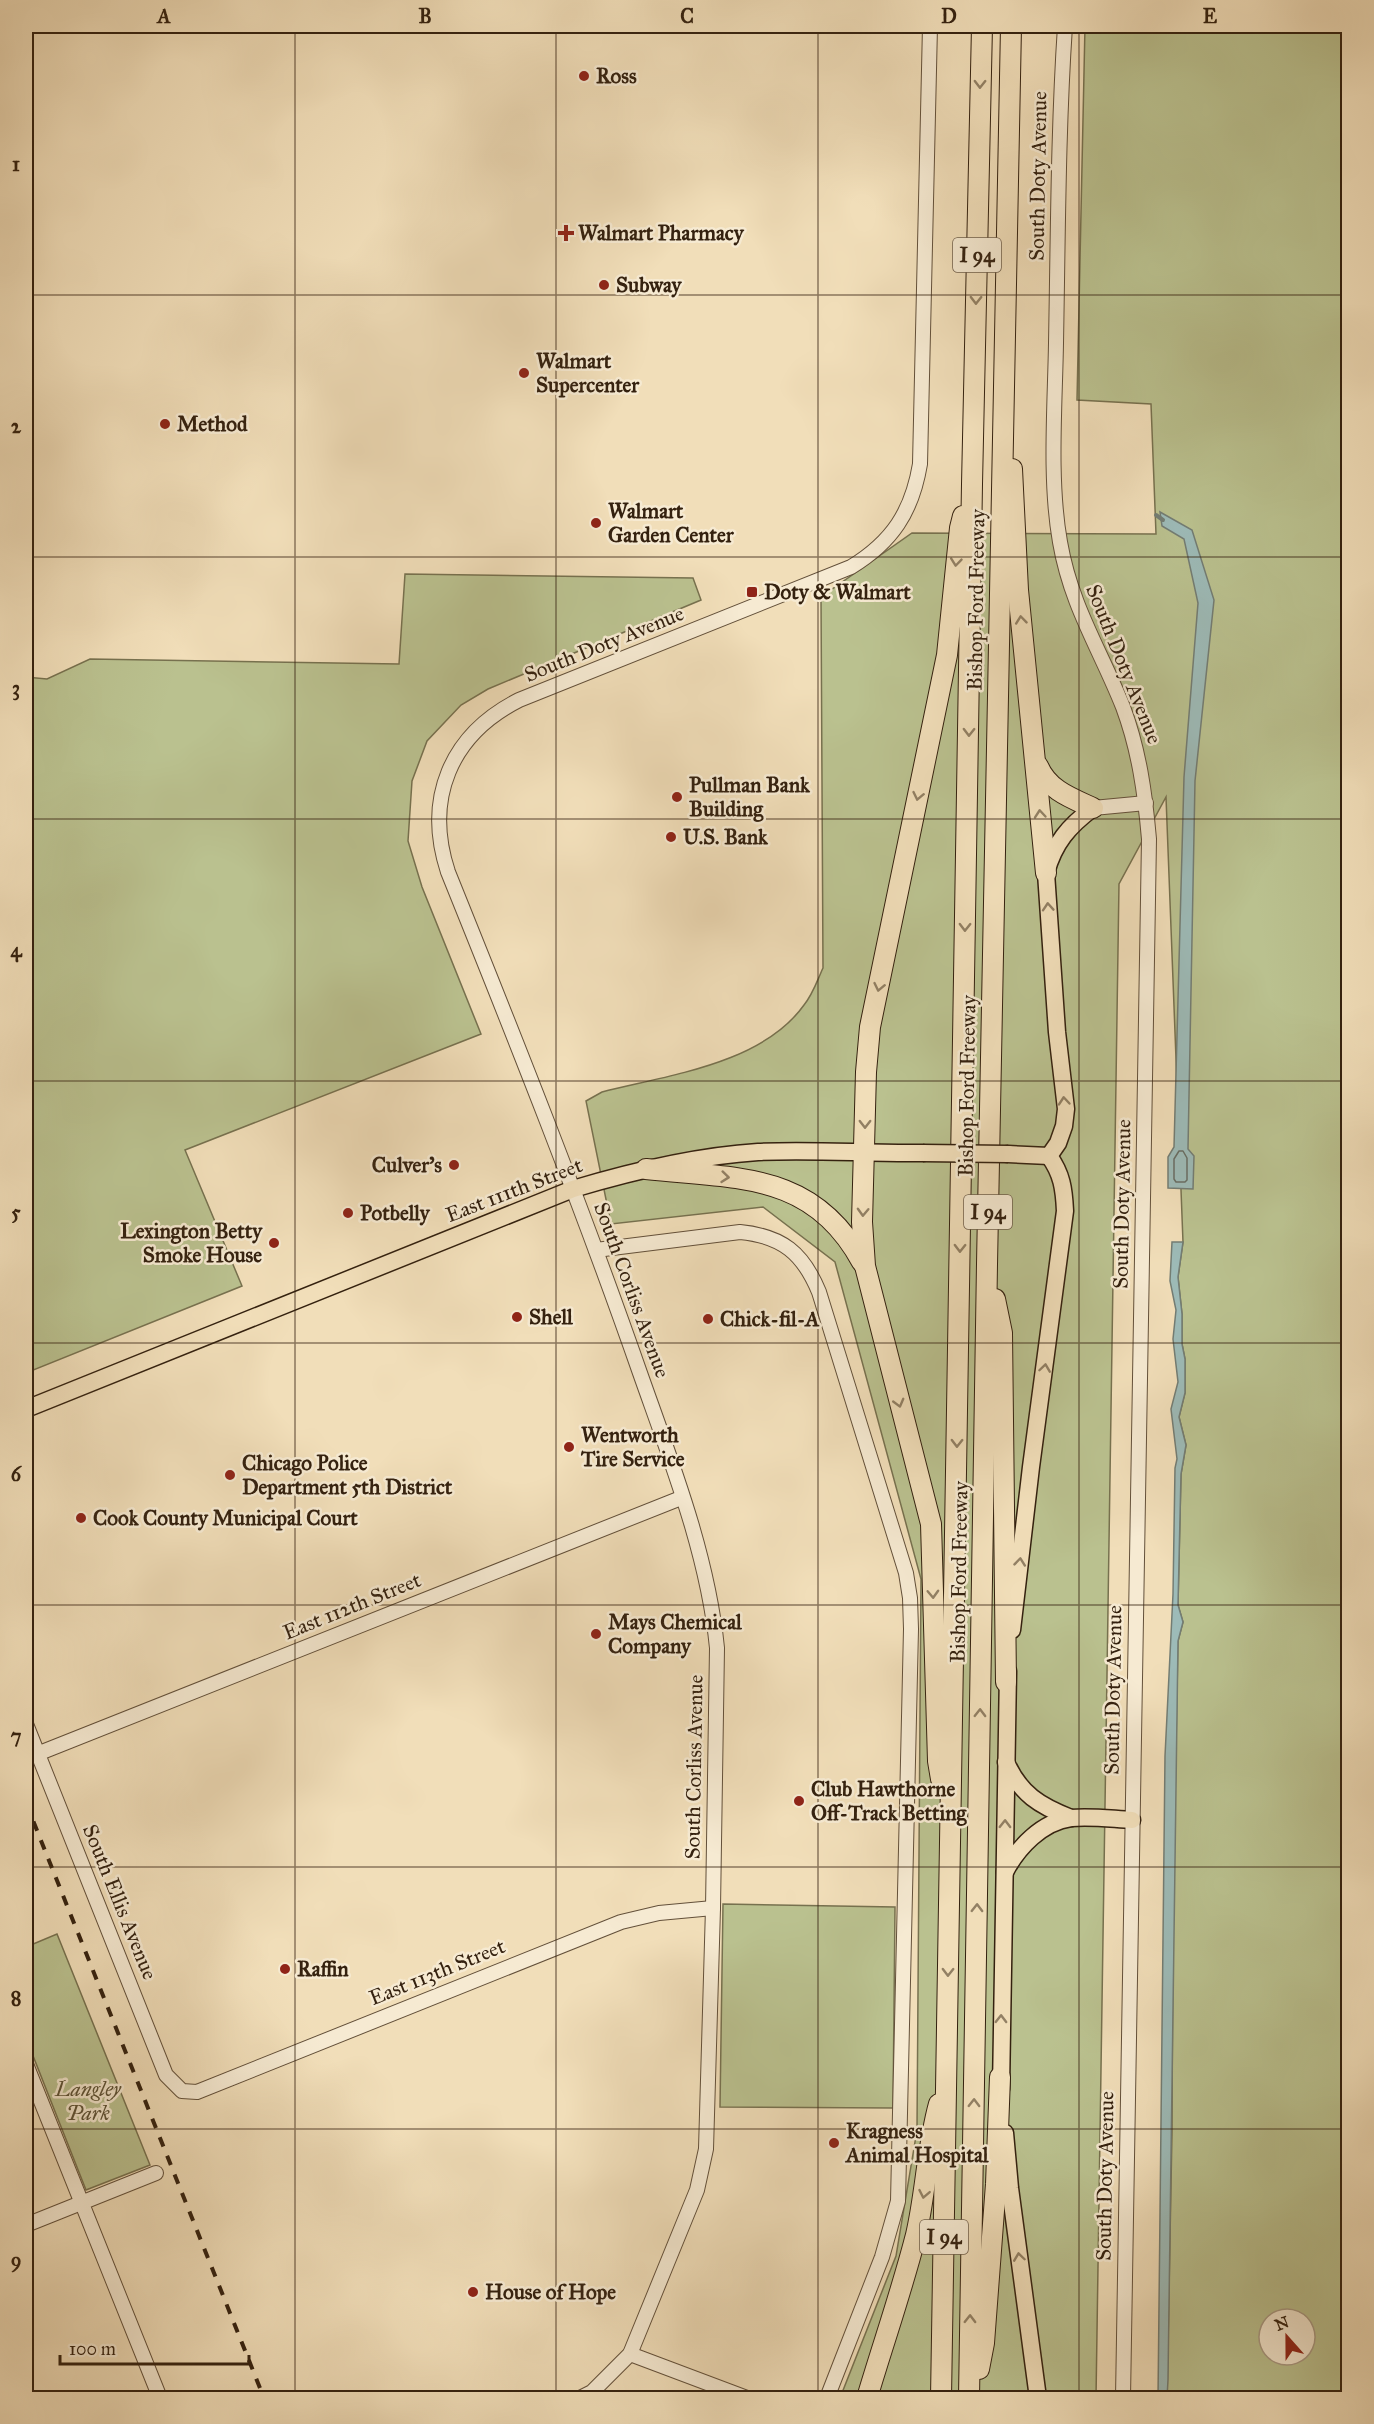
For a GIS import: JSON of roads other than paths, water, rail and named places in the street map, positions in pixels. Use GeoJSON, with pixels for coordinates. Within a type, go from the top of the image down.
{"type":"FeatureCollection","features":[{"type":"Feature","properties":{"kind":"highway","name":"Bishop Ford Freeway"},"geometry":{"type":"LineString","coordinates":[[941,2398],[972,484],[982,26]]}},
{"type":"Feature","properties":{"kind":"highway","name":"Bishop Ford Freeway"},"geometry":{"type":"LineString","coordinates":[[971,2398],[987,1264],[1011,26]]}},
{"type":"Feature","properties":{"kind":"highway"},"geometry":{"type":"LineString","coordinates":[[1003,392],[1015,495],[1018,590],[1046,873]]}},
{"type":"Feature","properties":{"kind":"highway"},"geometry":{"type":"LineString","coordinates":[[950,1829],[938,1761],[931,1524],[865,1266],[862,1222],[866,1072],[870,1027],[947,655],[960,528],[972,484]]}},
{"type":"Feature","properties":{"kind":"highway"},"geometry":{"type":"LineString","coordinates":[[1035,759],[1042,776],[1052,787],[1093,808]]}},
{"type":"Feature","properties":{"kind":"highway"},"geometry":{"type":"LineString","coordinates":[[646,1169],[746,1179],[804,1197],[834,1222],[865,1266]]}},
{"type":"Feature","properties":{"kind":"highway"},"geometry":{"type":"LineString","coordinates":[[987,1264],[1002,1333],[1006,1682]]}},
{"type":"Feature","properties":{"kind":"highway"},"geometry":{"type":"LineString","coordinates":[[867,2398],[916,2235],[927,2178],[932,2129],[947,2075]]}},
{"type":"Feature","properties":{"kind":"highway"},"geometry":{"type":"LineString","coordinates":[[971,2398],[984,2343],[996,2184],[1000,2077]]}},
{"type":"Feature","properties":{"kind":"main road"},"geometry":{"type":"LineString","coordinates":[[1038,2398],[1010,2188],[1000,2077],[1005,1873],[1006,1682],[1031,1467],[1065,1211],[1061,1175],[1049,1156],[1058,1143],[1064,1126],[1066,1109],[1057,1032],[1046,873],[1050,856],[1061,838],[1076,821],[1093,808]]}},
{"type":"Feature","properties":{"kind":"main road","name":"East 111th Street"},"geometry":{"type":"LineString","coordinates":[[26,1409],[573,1189],[646,1169],[704,1158],[756,1152],[817,1151],[865,1154],[1049,1156]]}},
{"type":"Feature","properties":{"kind":"main road"},"geometry":{"type":"LineString","coordinates":[[1005,1760],[1012,1776],[1029,1796],[1042,1805],[1071,1818]]}},
{"type":"Feature","properties":{"kind":"main road"},"geometry":{"type":"LineString","coordinates":[[1005,1873],[1012,1859],[1031,1838],[1053,1824],[1071,1818],[1132,1820]]}},
{"type":"Feature","properties":{"kind":"street","name":"South Doty Avenue"},"geometry":{"type":"LineString","coordinates":[[573,1189],[448,872],[438,828],[441,792],[457,754],[474,731],[497,711],[519,700],[842,571],[865,559],[898,525],[913,496],[920,464],[930,26]]}},
{"type":"Feature","properties":{"kind":"street","name":"South Doty Avenue"},"geometry":{"type":"LineString","coordinates":[[1065,26],[1060,96],[1055,422],[1055,488],[1059,540],[1074,598],[1122,704],[1135,740],[1143,777],[1149,839],[1123,2398]]}},
{"type":"Feature","properties":{"kind":"street"},"geometry":{"type":"LineString","coordinates":[[1093,808],[1146,803]]}},
{"type":"Feature","properties":{"kind":"street","name":"South Corliss Avenue"},"geometry":{"type":"LineString","coordinates":[[573,1189],[666,1447],[706,1576],[717,1648],[706,2149],[697,2190],[630,2354]]}},
{"type":"Feature","properties":{"kind":"street"},"geometry":{"type":"LineString","coordinates":[[596,1251],[740,1232],[758,1234],[777,1241],[792,1250],[803,1261],[819,1292],[910,1589],[901,2171],[898,2201],[882,2258],[827,2398]]}},
{"type":"Feature","properties":{"kind":"street","name":"East 112th Street"},"geometry":{"type":"LineString","coordinates":[[38,1754],[681,1498]]}},
{"type":"Feature","properties":{"kind":"street","name":"South Ellis Avenue"},"geometry":{"type":"LineString","coordinates":[[26,1725],[166,2075],[182,2091]]}},
{"type":"Feature","properties":{"kind":"street","name":"East 113th Street"},"geometry":{"type":"LineString","coordinates":[[182,2091],[197,2091],[621,1922],[658,1913],[713,1908]]}},
{"type":"Feature","properties":{"kind":"street"},"geometry":{"type":"LineString","coordinates":[[26,2064],[160,2398]]}},
{"type":"Feature","properties":{"kind":"street"},"geometry":{"type":"LineString","coordinates":[[26,2225],[156,2173]]}},
{"type":"Feature","properties":{"kind":"street"},"geometry":{"type":"LineString","coordinates":[[580,2398],[592,2392],[630,2354],[747,2398]]}},
{"type":"Feature","properties":{"kind":"water"},"geometry":{"type":"Polygon","coordinates":[[[1160,512],[1192,530],[1214,600],[1195,781],[1188,1149],[1194,1156],[1193,1189],[1168,1188],[1168,1157],[1174,1147],[1184,777],[1198,603],[1184,539],[1162,526],[1160,512]]]}},
{"type":"Feature","properties":{"kind":"water"},"geometry":{"type":"Polygon","coordinates":[[[1172,1242],[1183,1242],[1178,1277],[1185,1359],[1185,1393],[1179,1417],[1186,1445],[1181,1474],[1178,1605],[1183,1622],[1178,1641],[1168,2380],[1167,2398],[1158,2398],[1165,1756],[1177,1459],[1171,1409],[1178,1382],[1173,1339],[1176,1310],[1170,1281],[1172,1242]]]}},
{"type":"Feature","properties":{"kind":"waterway"},"geometry":{"type":"LineString","coordinates":[[1156,515],[1163,520]]}},
{"type":"Feature","properties":{"kind":"railway"},"geometry":{"type":"LineString","coordinates":[[26,1803],[264,2398]]}},
{"type":"Feature","properties":{"kind":"place","name":"Ross"},"geometry":{"type":"Point","coordinates":[584,76]}},
{"type":"Feature","properties":{"kind":"place","name":"Walmart Pharmacy"},"geometry":{"type":"Point","coordinates":[566,233]}},
{"type":"Feature","properties":{"kind":"place","name":"Subway"},"geometry":{"type":"Point","coordinates":[604,285]}},
{"type":"Feature","properties":{"kind":"place","name":"Walmart Supercenter"},"geometry":{"type":"Point","coordinates":[524,373]}},
{"type":"Feature","properties":{"kind":"place","name":"Method"},"geometry":{"type":"Point","coordinates":[165,424]}},
{"type":"Feature","properties":{"kind":"place","name":"Walmart Garden Center"},"geometry":{"type":"Point","coordinates":[596,523]}},
{"type":"Feature","properties":{"kind":"place","name":"Doty & Walmart"},"geometry":{"type":"Point","coordinates":[752,592]}},
{"type":"Feature","properties":{"kind":"place","name":"Pullman Bank Building"},"geometry":{"type":"Point","coordinates":[677,797]}},
{"type":"Feature","properties":{"kind":"place","name":"U.S. Bank"},"geometry":{"type":"Point","coordinates":[671,837]}},
{"type":"Feature","properties":{"kind":"place","name":"Culver's"},"geometry":{"type":"Point","coordinates":[454,1165]}},
{"type":"Feature","properties":{"kind":"place","name":"Potbelly"},"geometry":{"type":"Point","coordinates":[348,1213]}},
{"type":"Feature","properties":{"kind":"place","name":"Lexington Betty Smoke House"},"geometry":{"type":"Point","coordinates":[274,1243]}},
{"type":"Feature","properties":{"kind":"place","name":"Shell"},"geometry":{"type":"Point","coordinates":[517,1317]}},
{"type":"Feature","properties":{"kind":"place","name":"Chick-fil-A"},"geometry":{"type":"Point","coordinates":[708,1319]}},
{"type":"Feature","properties":{"kind":"place","name":"Wentworth Tire Service"},"geometry":{"type":"Point","coordinates":[569,1447]}},
{"type":"Feature","properties":{"kind":"place","name":"Chicago Police Department 5th District"},"geometry":{"type":"Point","coordinates":[230,1475]}},
{"type":"Feature","properties":{"kind":"place","name":"Cook County Municipal Court"},"geometry":{"type":"Point","coordinates":[81,1518]}},
{"type":"Feature","properties":{"kind":"place","name":"Mays Chemical Company"},"geometry":{"type":"Point","coordinates":[596,1634]}},
{"type":"Feature","properties":{"kind":"place","name":"Club Hawthorne Off-Track Betting"},"geometry":{"type":"Point","coordinates":[799,1801]}},
{"type":"Feature","properties":{"kind":"place","name":"Raffin"},"geometry":{"type":"Point","coordinates":[285,1969]}},
{"type":"Feature","properties":{"kind":"place","name":"Kragness Animal Hospital"},"geometry":{"type":"Point","coordinates":[834,2143]}},
{"type":"Feature","properties":{"kind":"place","name":"House of Hope"},"geometry":{"type":"Point","coordinates":[473,2292]}},
{"type":"Feature","properties":{"kind":"park label","name":"Langley Park"},"geometry":{"type":"Point","coordinates":[88,2101]}}]}
